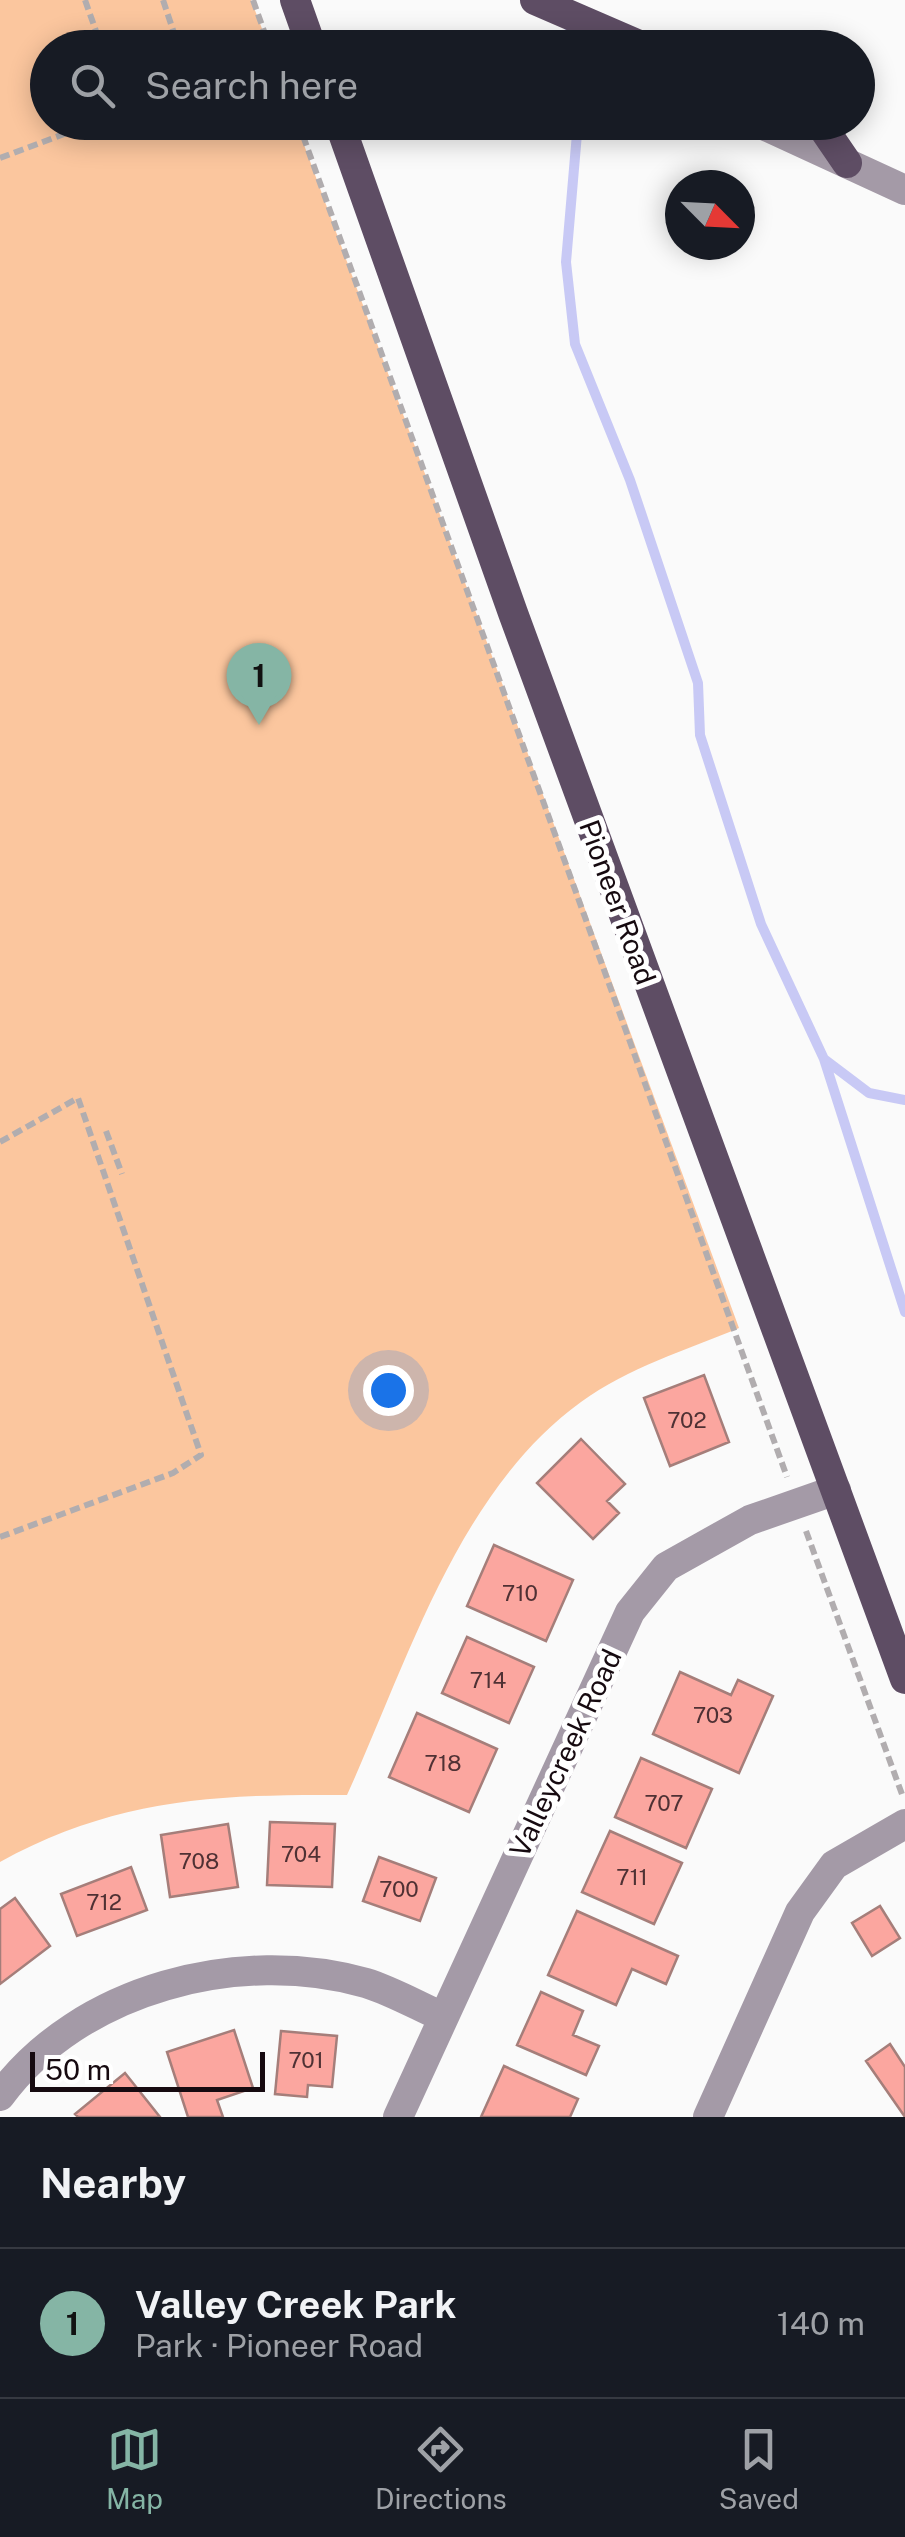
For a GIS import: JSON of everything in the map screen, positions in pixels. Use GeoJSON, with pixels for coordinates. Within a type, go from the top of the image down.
{"type":"FeatureCollection","features":[{"type":"Feature","properties":{"kind":"main road"},"geometry":{"type":"LineString","coordinates":[[296,0],[306,30]]}},
{"type":"Feature","properties":{"kind":"main road"},"geometry":{"type":"LineString","coordinates":[[535,0],[604,30]]}},
{"type":"Feature","properties":{"kind":"main road","name":"Pioneer Road"},"geometry":{"type":"LineString","coordinates":[[345,140],[513,613],[905,1679]]}},
{"type":"Feature","properties":{"kind":"main road"},"geometry":{"type":"LineString","coordinates":[[831,140],[847,163]]}},
{"type":"Feature","properties":{"kind":"street"},"geometry":{"type":"LineString","coordinates":[[797,140],[905,190]]}},
{"type":"Feature","properties":{"kind":"street","name":"Valleycreek Road"},"geometry":{"type":"LineString","coordinates":[[398,2117],[630,1612],[666,1567],[750,1520],[836,1490]]}},
{"type":"Feature","properties":{"kind":"street"},"geometry":{"type":"LineString","coordinates":[[708,2117],[800,1912],[834,1865],[905,1824]]}},
{"type":"Feature","properties":{"kind":"street"},"geometry":{"type":"LineString","coordinates":[[0,2096],[54,2042],[106,2007],[178,1982],[267,1970],[365,1983],[444,2016]]}},
{"type":"Feature","properties":{"kind":"path"},"geometry":{"type":"LineString","coordinates":[[85,0],[96,30]]}},
{"type":"Feature","properties":{"kind":"path"},"geometry":{"type":"LineString","coordinates":[[163,0],[173,30]]}},
{"type":"Feature","properties":{"kind":"path"},"geometry":{"type":"LineString","coordinates":[[253,0],[264,30]]}},
{"type":"Feature","properties":{"kind":"path"},"geometry":{"type":"LineString","coordinates":[[0,158],[48,140]]}},
{"type":"Feature","properties":{"kind":"path"},"geometry":{"type":"LineString","coordinates":[[304,140],[905,1803]]}},
{"type":"Feature","properties":{"kind":"path"},"geometry":{"type":"LineString","coordinates":[[0,1142],[78,1098],[200,1455],[173,1473],[0,1536]]}},
{"type":"Feature","properties":{"kind":"path"},"geometry":{"type":"LineString","coordinates":[[106,1132],[122,1174]]}},
{"type":"Feature","properties":{"kind":"shaded area"},"geometry":{"type":"Polygon","coordinates":[[[0,0],[251,0],[262,30],[30,30],[30,140],[302,140],[739,1328],[638,1369],[599,1390],[538,1439],[501,1482],[441,1582],[347,1795],[211,1799],[127,1812],[85,1824],[0,1862],[0,0]]]}},
{"type":"Feature","properties":{"kind":"building"},"geometry":{"type":"Polygon","coordinates":[[[704,1375],[729,1442],[670,1466],[644,1398],[704,1375]]]}},
{"type":"Feature","properties":{"kind":"building"},"geometry":{"type":"Polygon","coordinates":[[[581,1439],[625,1484],[607,1501],[619,1513],[593,1539],[537,1483],[581,1439]]]}},
{"type":"Feature","properties":{"kind":"building"},"geometry":{"type":"Polygon","coordinates":[[[494,1545],[573,1580],[546,1641],[467,1606],[494,1545]]]}},
{"type":"Feature","properties":{"kind":"building"},"geometry":{"type":"Polygon","coordinates":[[[467,1637],[534,1667],[509,1723],[442,1693],[467,1637]]]}},
{"type":"Feature","properties":{"kind":"building"},"geometry":{"type":"Polygon","coordinates":[[[680,1672],[731,1695],[738,1680],[773,1696],[739,1773],[653,1734],[680,1672]]]}},
{"type":"Feature","properties":{"kind":"building"},"geometry":{"type":"Polygon","coordinates":[[[417,1713],[497,1749],[469,1812],[389,1777],[417,1713]]]}},
{"type":"Feature","properties":{"kind":"building"},"geometry":{"type":"Polygon","coordinates":[[[641,1758],[712,1789],[686,1848],[615,1817],[641,1758]]]}},
{"type":"Feature","properties":{"kind":"building"},"geometry":{"type":"Polygon","coordinates":[[[270,1822],[335,1824],[332,1887],[267,1885],[270,1822]]]}},
{"type":"Feature","properties":{"kind":"building"},"geometry":{"type":"Polygon","coordinates":[[[228,1824],[238,1887],[170,1897],[161,1835],[228,1824]]]}},
{"type":"Feature","properties":{"kind":"building"},"geometry":{"type":"Polygon","coordinates":[[[610,1831],[682,1863],[654,1924],[582,1892],[610,1831]]]}},
{"type":"Feature","properties":{"kind":"building"},"geometry":{"type":"Polygon","coordinates":[[[379,1857],[436,1878],[420,1921],[363,1901],[379,1857]]]}},
{"type":"Feature","properties":{"kind":"building"},"geometry":{"type":"Polygon","coordinates":[[[131,1867],[147,1910],[77,1936],[61,1894],[131,1867]]]}},
{"type":"Feature","properties":{"kind":"building"},"geometry":{"type":"Polygon","coordinates":[[[15,1898],[50,1946],[0,1984],[0,1909],[15,1898]]]}},
{"type":"Feature","properties":{"kind":"building"},"geometry":{"type":"Polygon","coordinates":[[[880,1906],[900,1938],[872,1956],[852,1923],[880,1906]]]}},
{"type":"Feature","properties":{"kind":"building"},"geometry":{"type":"Polygon","coordinates":[[[577,1911],[678,1956],[666,1984],[632,1969],[616,2005],[548,1975],[577,1911]]]}},
{"type":"Feature","properties":{"kind":"building"},"geometry":{"type":"Polygon","coordinates":[[[541,1992],[583,2011],[573,2035],[599,2046],[586,2075],[517,2045],[541,1992]]]}},
{"type":"Feature","properties":{"kind":"building"},"geometry":{"type":"Polygon","coordinates":[[[234,2030],[253,2088],[217,2100],[223,2117],[188,2117],[167,2052],[234,2030]]]}},
{"type":"Feature","properties":{"kind":"building"},"geometry":{"type":"Polygon","coordinates":[[[281,2031],[337,2036],[332,2087],[308,2085],[307,2097],[275,2094],[281,2031]]]}},
{"type":"Feature","properties":{"kind":"building"},"geometry":{"type":"Polygon","coordinates":[[[890,2044],[905,2067],[905,2117],[866,2061],[890,2044]]]}},
{"type":"Feature","properties":{"kind":"building"},"geometry":{"type":"Polygon","coordinates":[[[504,2066],[578,2099],[570,2117],[481,2117],[504,2066]]]}},
{"type":"Feature","properties":{"kind":"building"},"geometry":{"type":"Polygon","coordinates":[[[125,2073],[160,2117],[75,2114],[125,2073]]]}},
{"type":"Feature","properties":{"kind":"waterway"},"geometry":{"type":"LineString","coordinates":[[569,19],[570,30]]}},
{"type":"Feature","properties":{"kind":"waterway"},"geometry":{"type":"LineString","coordinates":[[576,140],[566,262],[575,344],[630,480],[698,683],[700,735],[761,924],[824,1059],[905,1312]]}},
{"type":"Feature","properties":{"kind":"waterway"},"geometry":{"type":"LineString","coordinates":[[824,1059],[869,1093],[905,1100]]}},
{"type":"Feature","properties":{"kind":"place","name":"Valley Creek Park"},"geometry":{"type":"Point","coordinates":[259,725]}}]}
